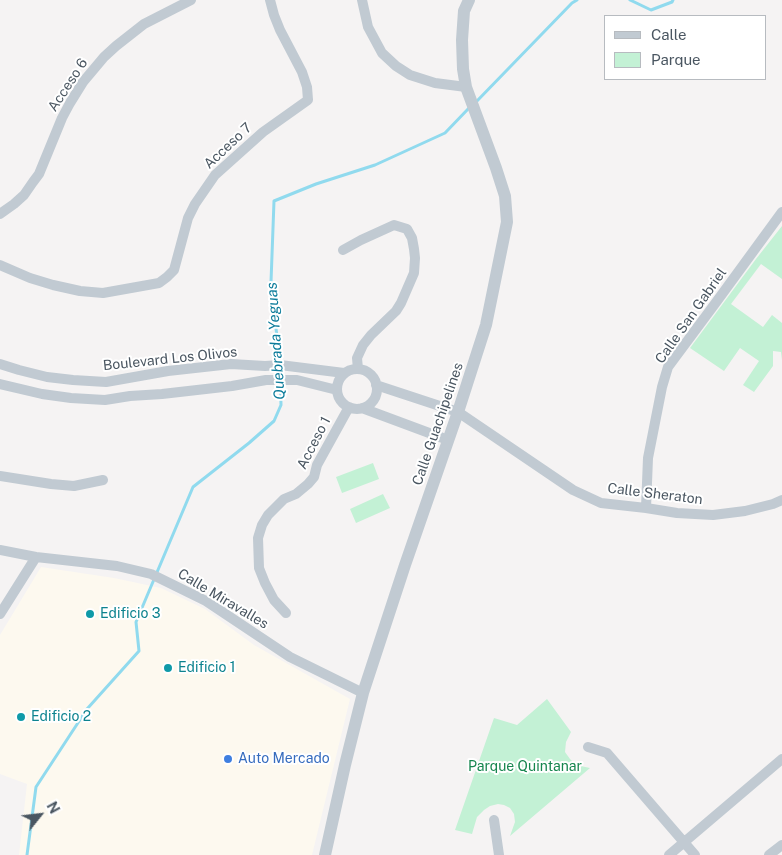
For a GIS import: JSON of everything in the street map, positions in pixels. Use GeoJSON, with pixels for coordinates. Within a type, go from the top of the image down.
{"type":"FeatureCollection","features":[{"type":"Feature","properties":{"kind":"street","name":"Acceso 6"},"geometry":{"type":"LineString","coordinates":[[0,214],[24,196],[39,174],[62,118],[83,82],[104,57],[144,24],[191,0]]}},
{"type":"Feature","properties":{"kind":"street","name":"Acceso 7"},"geometry":{"type":"LineString","coordinates":[[0,265],[30,278],[53,285],[80,291],[103,293],[159,283],[167,277],[174,270],[188,218],[214,175],[263,132],[308,100],[308,87],[280,30],[270,0]]}},
{"type":"Feature","properties":{"kind":"street"},"geometry":{"type":"LineString","coordinates":[[362,0],[368,27],[382,53],[396,66],[410,75],[468,92]]}},
{"type":"Feature","properties":{"kind":"street","name":"Calle Guachipelines"},"geometry":{"type":"LineString","coordinates":[[325,855],[363,693],[404,565],[458,412],[486,325],[507,222],[502,187],[468,92],[464,69],[462,40],[464,11],[469,0]]}},
{"type":"Feature","properties":{"kind":"street","name":"Calle San Gabriel"},"geometry":{"type":"LineString","coordinates":[[646,508],[648,458],[662,386],[668,367],[782,212]]}},
{"type":"Feature","properties":{"kind":"street"},"geometry":{"type":"LineString","coordinates":[[343,250],[394,225],[407,228],[412,238],[415,258],[414,273],[401,302],[396,311],[363,345],[357,358],[358,369]]}},
{"type":"Feature","properties":{"kind":"street","name":"Boulevard Los Olivos"},"geometry":{"type":"LineString","coordinates":[[0,364],[48,377],[106,382],[231,364],[280,365],[344,373]]}},
{"type":"Feature","properties":{"kind":"street"},"geometry":{"type":"LineString","coordinates":[[362,408],[373,400],[377,390],[376,385],[373,377],[366,371],[351,370],[344,373],[340,378],[337,390],[341,400],[349,407],[362,408],[448,440]]}},
{"type":"Feature","properties":{"kind":"street"},"geometry":{"type":"LineString","coordinates":[[130,396],[132,377]]}},
{"type":"Feature","properties":{"kind":"street"},"geometry":{"type":"LineString","coordinates":[[0,384],[42,394],[105,400],[232,386],[266,380],[297,380],[337,390]]}},
{"type":"Feature","properties":{"kind":"street"},"geometry":{"type":"LineString","coordinates":[[376,385],[458,412]]}},
{"type":"Feature","properties":{"kind":"street","name":"Acceso 1"},"geometry":{"type":"LineString","coordinates":[[286,613],[274,600],[259,568],[258,538],[262,525],[268,515],[284,499],[296,494],[314,477],[318,465],[349,407]]}},
{"type":"Feature","properties":{"kind":"street","name":"Calle Sheraton"},"geometry":{"type":"LineString","coordinates":[[458,412],[574,490],[601,502],[676,513],[713,515],[745,511],[782,500]]}},
{"type":"Feature","properties":{"kind":"street"},"geometry":{"type":"LineString","coordinates":[[0,476],[74,486],[104,480]]}},
{"type":"Feature","properties":{"kind":"street","name":"Calle Miravalles"},"geometry":{"type":"LineString","coordinates":[[0,550],[36,557],[117,566],[151,574],[206,601],[290,657],[363,693]]}},
{"type":"Feature","properties":{"kind":"street"},"geometry":{"type":"LineString","coordinates":[[0,614],[36,557]]}},
{"type":"Feature","properties":{"kind":"street"},"geometry":{"type":"LineString","coordinates":[[588,747],[607,754],[695,855]]}},
{"type":"Feature","properties":{"kind":"street"},"geometry":{"type":"LineString","coordinates":[[669,855],[782,759]]}},
{"type":"Feature","properties":{"kind":"street"},"geometry":{"type":"LineString","coordinates":[[494,820],[499,855]]}},
{"type":"Feature","properties":{"kind":"street"},"geometry":{"type":"LineString","coordinates":[[769,855],[782,845]]}},
{"type":"Feature","properties":{"kind":"shaded area"},"geometry":{"type":"Polygon","coordinates":[[[41,567],[114,578],[161,588],[205,609],[254,645],[350,699],[312,855],[19,855],[27,784],[0,774],[0,635],[41,567]]]}},
{"type":"Feature","properties":{"kind":"green space"},"geometry":{"type":"Polygon","coordinates":[[[782,226],[782,279],[761,264],[731,304],[763,327],[772,315],[782,323],[782,360],[781,352],[773,351],[773,366],[754,392],[743,385],[759,361],[740,348],[724,371],[690,348],[782,226]]]}},
{"type":"Feature","properties":{"kind":"green space"},"geometry":{"type":"Polygon","coordinates":[[[373,463],[379,479],[342,493],[336,477],[373,463]]]}},
{"type":"Feature","properties":{"kind":"green space"},"geometry":{"type":"Polygon","coordinates":[[[383,494],[390,508],[356,523],[350,509],[383,494]]]}},
{"type":"Feature","properties":{"kind":"green space","name":"Parque Quintanar"},"geometry":{"type":"Polygon","coordinates":[[[547,699],[571,732],[566,742],[565,752],[576,765],[590,768],[510,836],[515,822],[514,814],[510,808],[498,804],[490,806],[477,817],[472,834],[455,830],[494,718],[517,725],[547,699]]]}},
{"type":"Feature","properties":{"kind":"waterway","name":"Quebrada Yeguas"},"geometry":{"type":"LineString","coordinates":[[476,102],[577,0]]}},
{"type":"Feature","properties":{"kind":"waterway","name":"Quebrada Yeguas"},"geometry":{"type":"LineString","coordinates":[[630,0],[651,10],[673,0]]}},
{"type":"Feature","properties":{"kind":"waterway","name":"Quebrada Yeguas"},"geometry":{"type":"LineString","coordinates":[[27,855],[36,787],[87,709],[139,651],[136,622],[193,487],[274,421],[281,405],[280,365],[271,282],[274,201],[316,184],[375,165],[445,133],[469,108]]}},
{"type":"Feature","properties":{"kind":"place","name":"Edificio 3"},"geometry":{"type":"Point","coordinates":[90,614]}},
{"type":"Feature","properties":{"kind":"place","name":"Edificio 1"},"geometry":{"type":"Point","coordinates":[168,668]}},
{"type":"Feature","properties":{"kind":"place","name":"Edificio 2"},"geometry":{"type":"Point","coordinates":[21,717]}},
{"type":"Feature","properties":{"kind":"place","name":"Auto Mercado"},"geometry":{"type":"Point","coordinates":[228,759]}}]}
